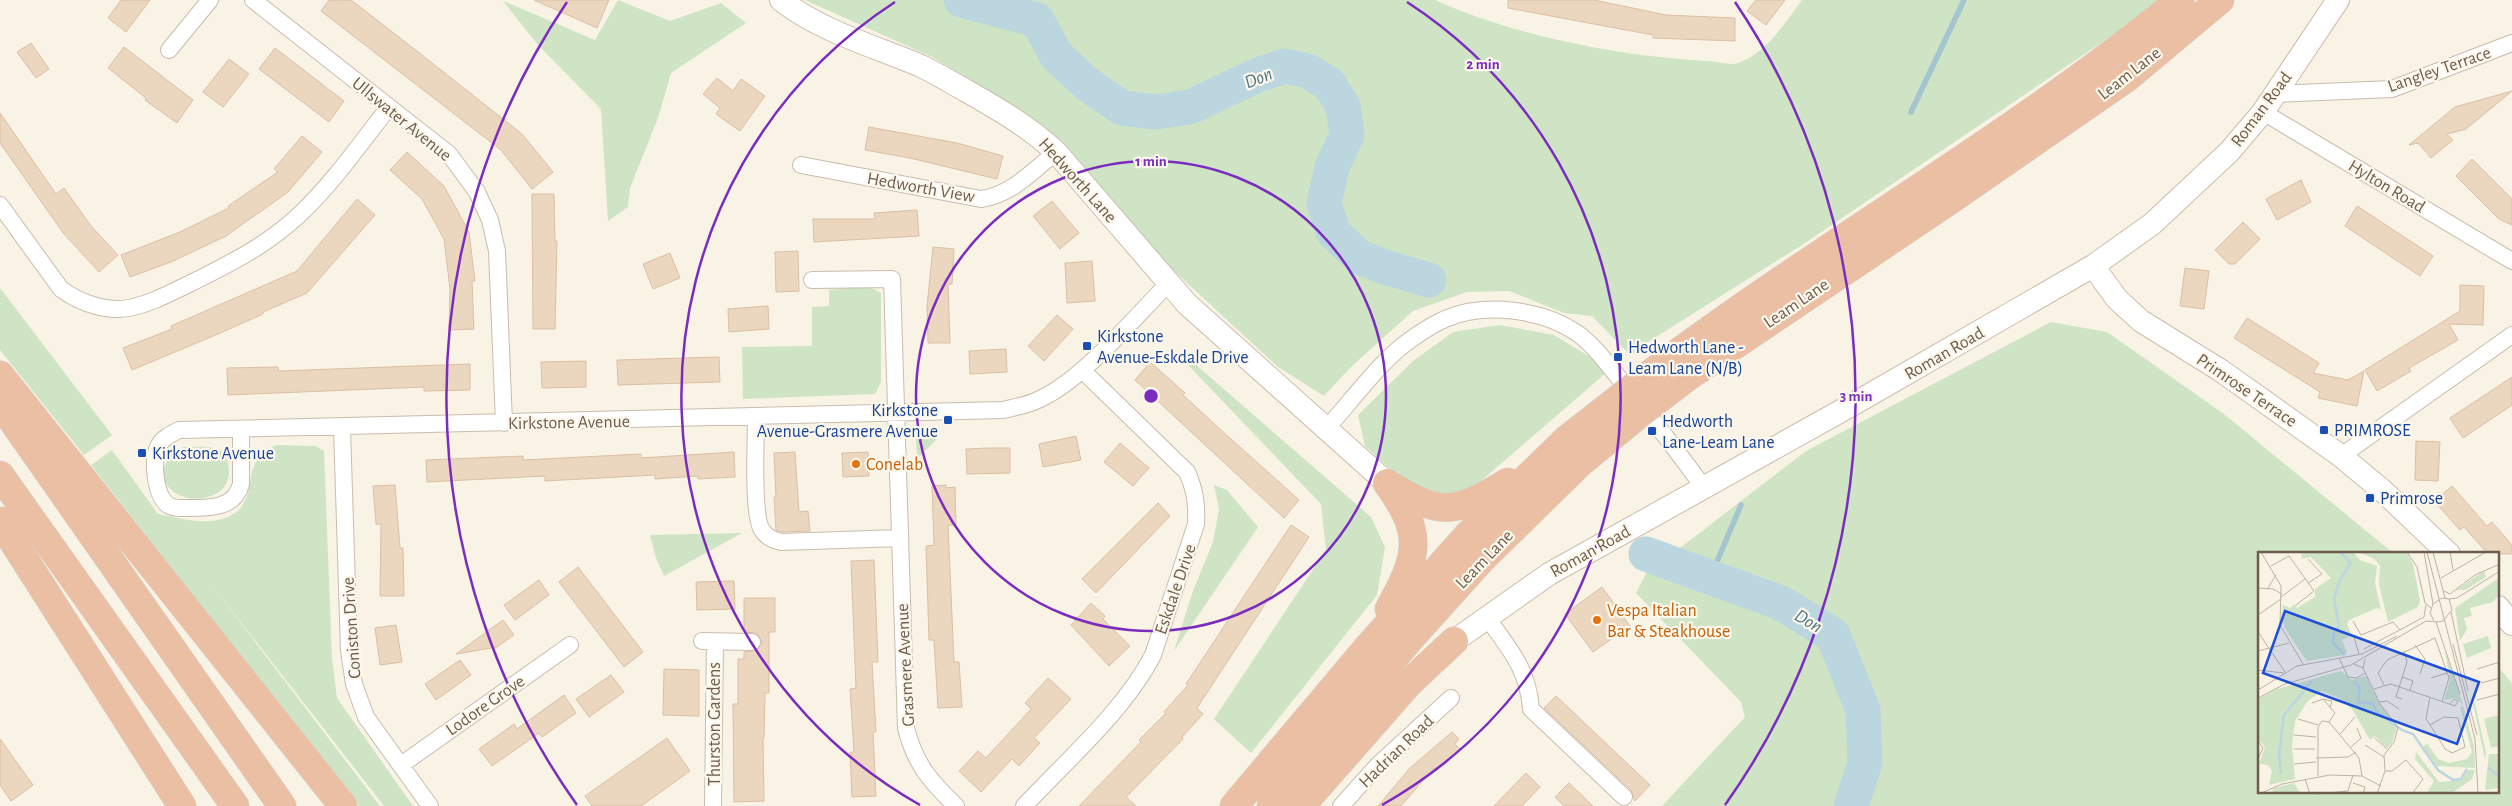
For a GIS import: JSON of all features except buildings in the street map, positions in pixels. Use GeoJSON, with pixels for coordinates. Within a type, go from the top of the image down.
{"type":"FeatureCollection","features":[{"type":"Feature","properties":{"kind":"highway","name":"Leam Lane"},"geometry":{"type":"LineString","coordinates":[[1270,806],[1409,640],[1482,559],[1580,463],[1638,415],[1680,367],[2116,52],[2180,0]]}},
{"type":"Feature","properties":{"kind":"highway","name":"Leam Lane"},"geometry":{"type":"LineString","coordinates":[[1234,806],[1367,648],[1468,535],[1566,439],[1952,199],[2128,77],[2220,0]]}},
{"type":"Feature","properties":{"kind":"highway"},"geometry":{"type":"LineString","coordinates":[[0,375],[343,806]]}},
{"type":"Feature","properties":{"kind":"highway"},"geometry":{"type":"LineString","coordinates":[[0,403],[282,806]]}},
{"type":"Feature","properties":{"kind":"highway"},"geometry":{"type":"LineString","coordinates":[[1386,483],[1424,505],[1436,508],[1451,507],[1479,500],[1543,461]]}},
{"type":"Feature","properties":{"kind":"highway"},"geometry":{"type":"LineString","coordinates":[[0,474],[235,806]]}},
{"type":"Feature","properties":{"kind":"highway"},"geometry":{"type":"LineString","coordinates":[[1367,648],[1404,583],[1414,549],[1414,532],[1409,518],[1386,483]]}},
{"type":"Feature","properties":{"kind":"highway"},"geometry":{"type":"LineString","coordinates":[[0,521],[182,806]]}},
{"type":"Feature","properties":{"kind":"highway"},"geometry":{"type":"LineString","coordinates":[[1301,806],[1409,683],[1454,641]]}},
{"type":"Feature","properties":{"kind":"street"},"geometry":{"type":"LineString","coordinates":[[169,50],[210,0]]}},
{"type":"Feature","properties":{"kind":"street","name":"Ullswater Avenue"},"geometry":{"type":"LineString","coordinates":[[253,0],[449,154],[458,164],[476,192],[490,220],[497,251],[504,423]]}},
{"type":"Feature","properties":{"kind":"street","name":"Roman Road"},"geometry":{"type":"LineString","coordinates":[[1454,641],[1486,616],[1549,574],[2012,315],[2094,266],[2152,224],[2229,152],[2268,103],[2338,0]]}},
{"type":"Feature","properties":{"kind":"street","name":"Hedworth Lane"},"geometry":{"type":"LineString","coordinates":[[787,5],[827,28],[923,67],[1016,119],[1056,152],[1187,304],[1386,483]]}},
{"type":"Feature","properties":{"kind":"street","name":"Langley Terrace"},"geometry":{"type":"LineString","coordinates":[[2268,103],[2392,89],[2512,43]]}},
{"type":"Feature","properties":{"kind":"street","name":"Hylton Road"},"geometry":{"type":"LineString","coordinates":[[2268,103],[2512,261]]}},
{"type":"Feature","properties":{"kind":"street"},"geometry":{"type":"LineString","coordinates":[[0,205],[62,289],[74,299],[90,304],[128,308],[168,294],[242,258],[277,235],[324,190],[389,107]]}},
{"type":"Feature","properties":{"kind":"street","name":"Hedworth View"},"geometry":{"type":"LineString","coordinates":[[801,165],[981,199],[993,197],[1004,192],[1056,152]]}},
{"type":"Feature","properties":{"kind":"street","name":"Primrose Terrace"},"geometry":{"type":"LineString","coordinates":[[2094,266],[2117,299],[2141,321],[2220,370],[2341,456],[2383,491],[2446,552]]}},
{"type":"Feature","properties":{"kind":"street"},"geometry":{"type":"LineString","coordinates":[[812,280],[892,279],[898,413]]}},
{"type":"Feature","properties":{"kind":"street","name":"Kirkstone Avenue"},"geometry":{"type":"LineString","coordinates":[[241,430],[241,484],[239,491],[223,505],[214,508],[177,508],[169,505],[161,498],[156,488],[157,449],[162,441],[179,430],[342,428],[1003,410],[1020,406],[1058,390],[1082,370],[1168,284]]}},
{"type":"Feature","properties":{"kind":"street"},"geometry":{"type":"LineString","coordinates":[[1326,429],[1405,344],[1425,331],[1446,319],[1467,313],[1490,310],[1516,312],[1550,319],[1577,333],[1597,351],[1671,441],[1704,488]]}},
{"type":"Feature","properties":{"kind":"street"},"geometry":{"type":"LineString","coordinates":[[2341,456],[2512,336]]}},
{"type":"Feature","properties":{"kind":"street","name":"Eskdale Drive"},"geometry":{"type":"LineString","coordinates":[[1024,806],[1121,703],[1143,675],[1152,655],[1196,524],[1197,506],[1194,488],[1186,472],[1174,458],[1082,370]]}},
{"type":"Feature","properties":{"kind":"street","name":"Grasmere Avenue"},"geometry":{"type":"LineString","coordinates":[[898,413],[906,728],[919,764],[930,780],[956,806]]}},
{"type":"Feature","properties":{"kind":"street"},"geometry":{"type":"LineString","coordinates":[[756,416],[758,524],[763,532],[772,539],[781,542],[900,538]]}},
{"type":"Feature","properties":{"kind":"street","name":"Coniston Drive"},"geometry":{"type":"LineString","coordinates":[[342,428],[350,667],[358,700],[366,717],[430,806]]}},
{"type":"Feature","properties":{"kind":"street"},"geometry":{"type":"LineString","coordinates":[[2500,609],[2512,624]]}},
{"type":"Feature","properties":{"kind":"street"},"geometry":{"type":"LineString","coordinates":[[1486,616],[1523,670],[1530,688],[1530,709],[1624,797]]}},
{"type":"Feature","properties":{"kind":"street","name":"Thurston Gardens"},"geometry":{"type":"LineString","coordinates":[[713,806],[708,641],[752,642]]}},
{"type":"Feature","properties":{"kind":"street","name":"Lodore Grove"},"geometry":{"type":"LineString","coordinates":[[401,765],[570,645]]}},
{"type":"Feature","properties":{"kind":"street","name":"Hadrian Road"},"geometry":{"type":"LineString","coordinates":[[1341,806],[1377,766],[1451,698]]}},
{"type":"Feature","properties":{"kind":"green space"},"geometry":{"type":"Polygon","coordinates":[[[618,0],[670,21],[721,3],[746,23],[671,73],[658,118],[630,188],[628,207],[608,221],[601,109],[538,45],[503,1],[595,40],[618,0]]]}},
{"type":"Feature","properties":{"kind":"green space"},"geometry":{"type":"Polygon","coordinates":[[[805,0],[1435,0],[1499,24],[1569,42],[1641,55],[1732,64],[1749,58],[1767,45],[1802,0],[2157,0],[2132,22],[1802,245],[1630,355],[1592,316],[1564,313],[1509,291],[1467,292],[1413,311],[1352,366],[1324,396],[1278,367],[1174,271],[1074,156],[1012,104],[932,57],[805,0]]]}},
{"type":"Feature","properties":{"kind":"green space"},"geometry":{"type":"Polygon","coordinates":[[[868,286],[881,293],[881,382],[875,394],[743,399],[742,347],[812,346],[812,307],[829,306],[829,290],[868,286]]]}},
{"type":"Feature","properties":{"kind":"green space"},"geometry":{"type":"Polygon","coordinates":[[[0,288],[112,435],[84,455],[0,350],[0,288]]]}},
{"type":"Feature","properties":{"kind":"green space"},"geometry":{"type":"Polygon","coordinates":[[[2051,322],[2107,332],[2224,414],[2392,552],[2258,552],[2258,794],[2500,794],[2500,669],[2512,683],[2512,806],[1662,806],[1745,717],[1741,702],[1636,593],[1657,552],[1667,558],[1806,451],[2051,322]]]}},
{"type":"Feature","properties":{"kind":"green space"},"geometry":{"type":"Polygon","coordinates":[[[1500,325],[1554,335],[1592,358],[1606,373],[1467,493],[1445,497],[1409,486],[1365,446],[1358,415],[1413,361],[1453,332],[1500,325]]]}},
{"type":"Feature","properties":{"kind":"green space"},"geometry":{"type":"Polygon","coordinates":[[[1187,364],[1195,364],[1371,517],[1385,547],[1377,595],[1251,753],[1214,719],[1326,550],[1321,504],[1187,364]]]}},
{"type":"Feature","properties":{"kind":"green space"},"geometry":{"type":"Polygon","coordinates":[[[916,438],[937,439],[917,459],[916,438]]]}},
{"type":"Feature","properties":{"kind":"green space"},"geometry":{"type":"Polygon","coordinates":[[[277,445],[316,446],[324,451],[332,658],[337,698],[413,806],[384,806],[208,580],[380,806],[359,806],[91,465],[112,450],[158,514],[190,520],[214,521],[235,513],[243,504],[248,494],[256,461],[264,452],[277,445]]]}},
{"type":"Feature","properties":{"kind":"green space"},"geometry":{"type":"Polygon","coordinates":[[[183,447],[214,448],[224,455],[229,468],[229,475],[224,488],[205,498],[191,498],[179,495],[170,488],[164,479],[164,468],[170,457],[183,447]]]}},
{"type":"Feature","properties":{"kind":"green space"},"geometry":{"type":"Polygon","coordinates":[[[1214,485],[1227,490],[1258,527],[1174,651],[1193,591],[1213,542],[1219,509],[1214,485]]]}},
{"type":"Feature","properties":{"kind":"green space"},"geometry":{"type":"Polygon","coordinates":[[[742,533],[664,576],[656,558],[650,535],[742,533]]]}},
{"type":"Feature","properties":{"kind":"waterway","name":"Don"},"geometry":{"type":"LineString","coordinates":[[961,0],[1037,20],[1056,55],[1087,84],[1122,108],[1156,112],[1190,107],[1260,74],[1285,66],[1308,71],[1329,84],[1343,106],[1347,135],[1332,167],[1324,203],[1333,232],[1359,257],[1387,268],[1429,280]]}},
{"type":"Feature","properties":{"kind":"waterway"},"geometry":{"type":"LineString","coordinates":[[1911,112],[1964,0]]}},
{"type":"Feature","properties":{"kind":"waterway"},"geometry":{"type":"LineString","coordinates":[[1710,578],[1741,505]]}},
{"type":"Feature","properties":{"kind":"waterway","name":"Don"},"geometry":{"type":"LineString","coordinates":[[1646,554],[1781,603],[1833,635],[1863,710],[1865,763],[1851,806]]}},
{"type":"Feature","properties":{"kind":"place","name":"Kirkstone Avenue-Eskdale Drive"},"geometry":{"type":"Point","coordinates":[1087,346]}},
{"type":"Feature","properties":{"kind":"place","name":"Hedworth Lane - Leam Lane (N/B)"},"geometry":{"type":"Point","coordinates":[1618,357]}},
{"type":"Feature","properties":{"kind":"place","name":"Kirkstone Avenue-Grasmere Avenue"},"geometry":{"type":"Point","coordinates":[948,420]}},
{"type":"Feature","properties":{"kind":"place","name":"PRIMROSE"},"geometry":{"type":"Point","coordinates":[2324,430]}},
{"type":"Feature","properties":{"kind":"place","name":"Hedworth Lane-Leam Lane"},"geometry":{"type":"Point","coordinates":[1652,431]}},
{"type":"Feature","properties":{"kind":"place","name":"Kirkstone Avenue"},"geometry":{"type":"Point","coordinates":[142,453]}},
{"type":"Feature","properties":{"kind":"place","name":"Conelab"},"geometry":{"type":"Point","coordinates":[856,464]}},
{"type":"Feature","properties":{"kind":"place","name":"Primrose"},"geometry":{"type":"Point","coordinates":[2370,498]}},
{"type":"Feature","properties":{"kind":"place","name":"Vespa Italian Bar & Steakhouse"},"geometry":{"type":"Point","coordinates":[1597,620]}}]}
